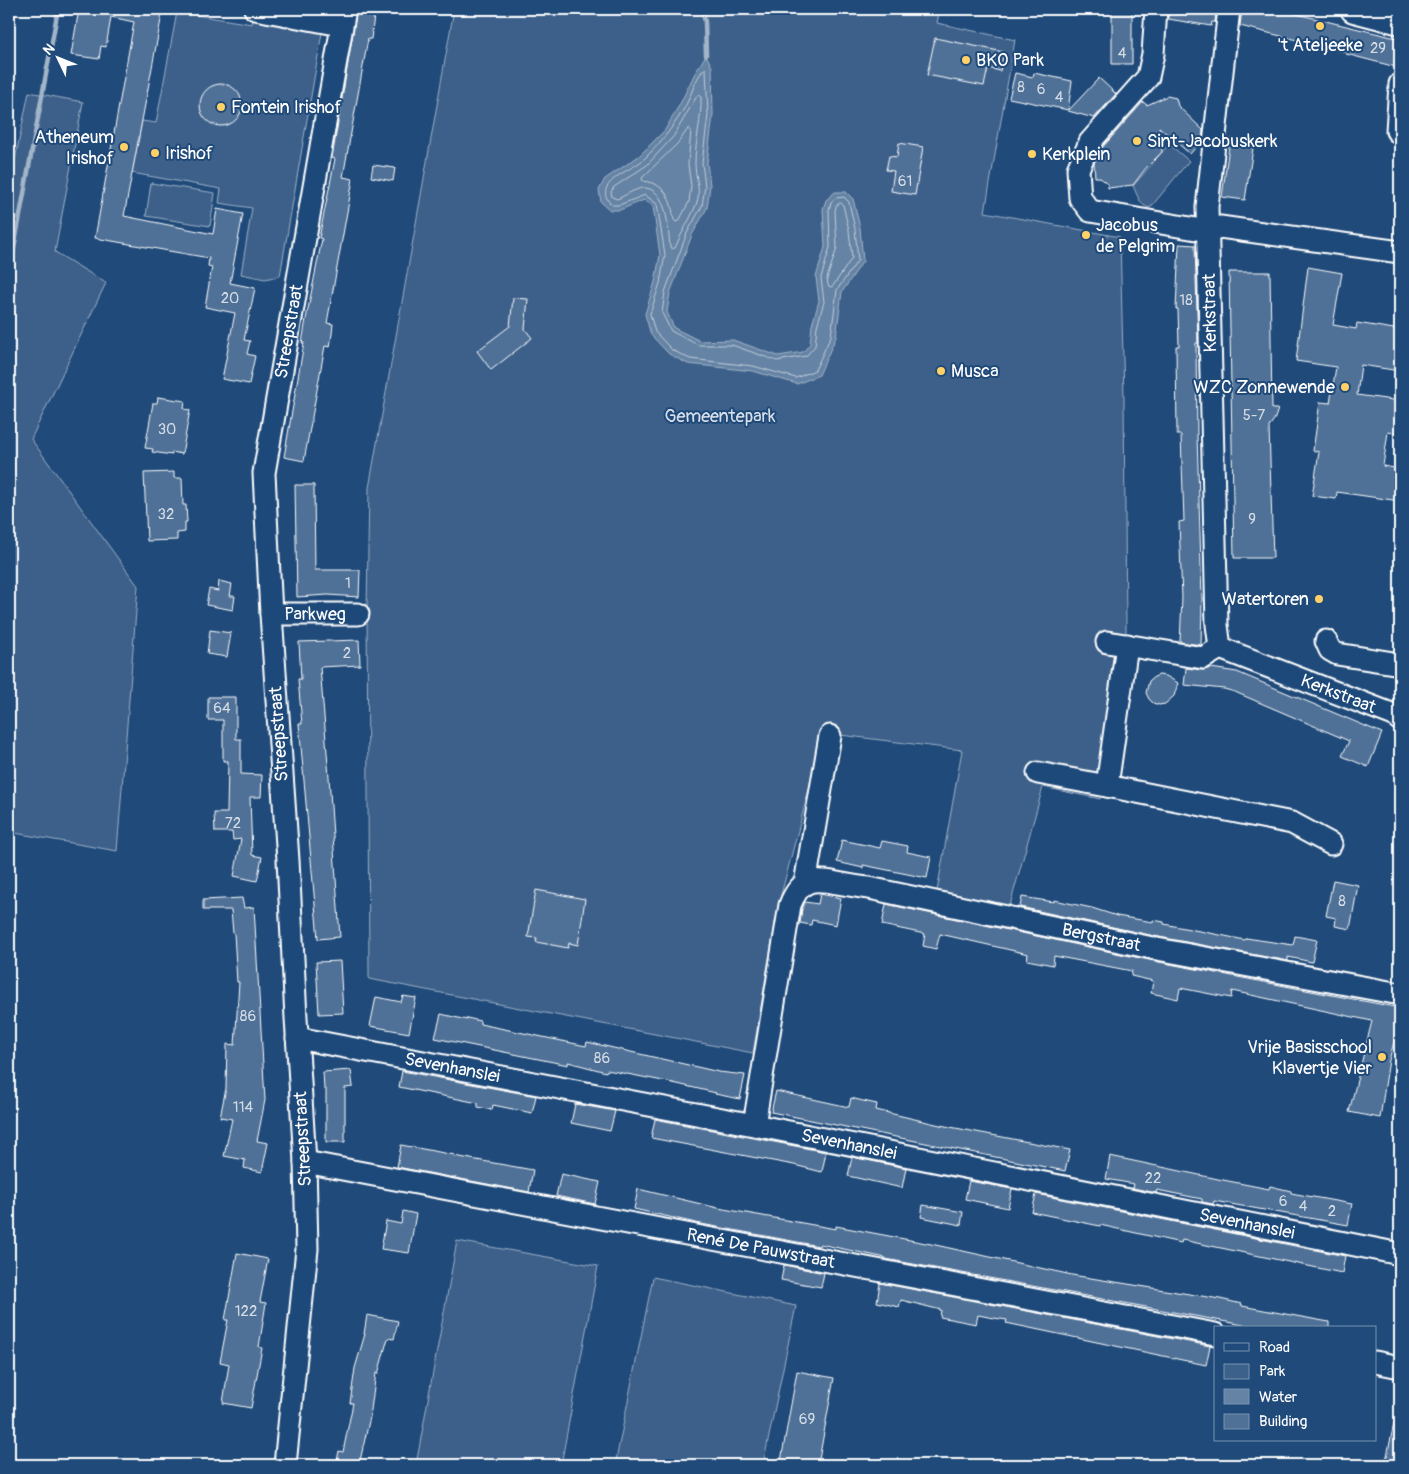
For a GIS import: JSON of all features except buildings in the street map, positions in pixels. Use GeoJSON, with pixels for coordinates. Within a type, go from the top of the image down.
{"type":"FeatureCollection","features":[{"type":"Feature","properties":{"kind":"main road"},"geometry":{"type":"LineString","coordinates":[[1354,9],[1400,21]]}},
{"type":"Feature","properties":{"kind":"street"},"geometry":{"type":"LineString","coordinates":[[255,9],[343,17]]}},
{"type":"Feature","properties":{"kind":"street"},"geometry":{"type":"LineString","coordinates":[[1156,9],[1153,54],[1148,77],[1090,142],[1078,169],[1080,198],[1090,211],[1208,231],[1220,227],[1400,252]]}},
{"type":"Feature","properties":{"kind":"street","name":"Kerkstraat"},"geometry":{"type":"LineString","coordinates":[[1228,9],[1207,207],[1217,625],[1220,648],[1398,713]]}},
{"type":"Feature","properties":{"kind":"street","name":"Streepstraat"},"geometry":{"type":"LineString","coordinates":[[285,1465],[307,1249],[305,1162],[264,473],[343,17]]}},
{"type":"Feature","properties":{"kind":"street"},"geometry":{"type":"LineString","coordinates":[[1397,131],[1400,84]]}},
{"type":"Feature","properties":{"kind":"street","name":"Parkweg"},"geometry":{"type":"LineString","coordinates":[[271,614],[358,614]]}},
{"type":"Feature","properties":{"kind":"street"},"geometry":{"type":"LineString","coordinates":[[1326,641],[1330,650],[1338,654],[1400,664]]}},
{"type":"Feature","properties":{"kind":"street"},"geometry":{"type":"LineString","coordinates":[[1107,786],[1117,643],[1202,658],[1220,648]]}},
{"type":"Feature","properties":{"kind":"street"},"geometry":{"type":"LineString","coordinates":[[754,1125],[790,905],[795,892],[805,884],[830,736]]}},
{"type":"Feature","properties":{"kind":"street"},"geometry":{"type":"LineString","coordinates":[[1038,774],[1292,823],[1331,844]]}},
{"type":"Feature","properties":{"kind":"street","name":"Bergstraat"},"geometry":{"type":"LineString","coordinates":[[805,884],[811,880],[821,880],[869,888],[1157,948],[1400,994]]}},
{"type":"Feature","properties":{"kind":"street","name":"Sevenhanslei"},"geometry":{"type":"LineString","coordinates":[[297,1039],[754,1125],[1400,1254]]}},
{"type":"Feature","properties":{"kind":"street","name":"René De Pauwstraat"},"geometry":{"type":"LineString","coordinates":[[305,1162],[1214,1334]]}},
{"type":"Feature","properties":{"kind":"street"},"geometry":{"type":"LineString","coordinates":[[1376,1362],[1400,1367]]}},
{"type":"Feature","properties":{"kind":"green space","name":"Gemeentepark"},"geometry":{"type":"Polygon","coordinates":[[[454,9],[940,9],[937,23],[1015,40],[985,212],[1120,237],[1124,397],[1126,630],[1100,799],[1043,787],[1010,905],[937,891],[962,750],[824,733],[778,906],[753,1053],[369,979],[367,608],[369,488],[454,9]]]}},
{"type":"Feature","properties":{"kind":"green space"},"geometry":{"type":"Polygon","coordinates":[[[177,12],[252,24],[254,14],[323,27],[280,276],[265,279],[241,274],[252,208],[219,203],[221,189],[132,173],[142,121],[156,123],[177,12]]]}},
{"type":"Feature","properties":{"kind":"green space"},"geometry":{"type":"Polygon","coordinates":[[[29,92],[83,102],[55,252],[106,283],[31,439],[138,586],[117,851],[9,832],[9,179],[11,179],[29,92]]]}},
{"type":"Feature","properties":{"kind":"green space"},"geometry":{"type":"Polygon","coordinates":[[[1169,144],[1189,161],[1150,208],[1139,200],[1133,186],[1169,144]]]}},
{"type":"Feature","properties":{"kind":"green space"},"geometry":{"type":"Polygon","coordinates":[[[151,183],[215,193],[210,226],[146,216],[151,183]]]}},
{"type":"Feature","properties":{"kind":"green space"},"geometry":{"type":"Polygon","coordinates":[[[457,1241],[598,1266],[561,1465],[416,1465],[457,1241]]]}},
{"type":"Feature","properties":{"kind":"green space"},"geometry":{"type":"Polygon","coordinates":[[[653,1277],[796,1306],[763,1465],[615,1465],[653,1277]]]}},
{"type":"Feature","properties":{"kind":"water"},"geometry":{"type":"Polygon","coordinates":[[[706,55],[712,67],[713,115],[707,163],[710,185],[707,208],[692,235],[670,293],[667,312],[674,328],[700,341],[733,340],[778,356],[803,352],[810,344],[812,325],[819,301],[816,277],[825,247],[823,209],[826,200],[835,192],[846,192],[853,199],[860,228],[863,261],[842,292],[836,337],[819,375],[797,384],[753,371],[688,364],[669,354],[651,335],[645,314],[655,282],[660,255],[653,206],[644,200],[620,210],[610,210],[601,202],[599,190],[605,179],[639,156],[665,130],[706,55]]]}},
{"type":"Feature","properties":{"kind":"waterway"},"geometry":{"type":"LineString","coordinates":[[9,275],[58,9]]}},
{"type":"Feature","properties":{"kind":"waterway"},"geometry":{"type":"LineString","coordinates":[[702,9],[705,22],[706,55]]}},
{"type":"Feature","properties":{"kind":"place","name":"'t Ateljeeke"},"geometry":{"type":"Point","coordinates":[1320,26]}},
{"type":"Feature","properties":{"kind":"place","name":"BKO Park"},"geometry":{"type":"Point","coordinates":[966,60]}},
{"type":"Feature","properties":{"kind":"place","name":"Fontein Irishof"},"geometry":{"type":"Point","coordinates":[221,107]}},
{"type":"Feature","properties":{"kind":"place","name":"Sint-Jacobuskerk"},"geometry":{"type":"Point","coordinates":[1137,141]}},
{"type":"Feature","properties":{"kind":"place","name":"Atheneum Irishof"},"geometry":{"type":"Point","coordinates":[124,147]}},
{"type":"Feature","properties":{"kind":"place","name":"Irishof"},"geometry":{"type":"Point","coordinates":[155,153]}},
{"type":"Feature","properties":{"kind":"place","name":"Kerkplein"},"geometry":{"type":"Point","coordinates":[1032,154]}},
{"type":"Feature","properties":{"kind":"place","name":"Jacobus de Pelgrim"},"geometry":{"type":"Point","coordinates":[1086,235]}},
{"type":"Feature","properties":{"kind":"place","name":"Musca"},"geometry":{"type":"Point","coordinates":[941,371]}},
{"type":"Feature","properties":{"kind":"place","name":"WZC Zonnewende"},"geometry":{"type":"Point","coordinates":[1345,387]}},
{"type":"Feature","properties":{"kind":"place","name":"Watertoren"},"geometry":{"type":"Point","coordinates":[1319,599]}},
{"type":"Feature","properties":{"kind":"place","name":"Vrije Basisschool Klavertje Vier"},"geometry":{"type":"Point","coordinates":[1382,1057]}}]}
